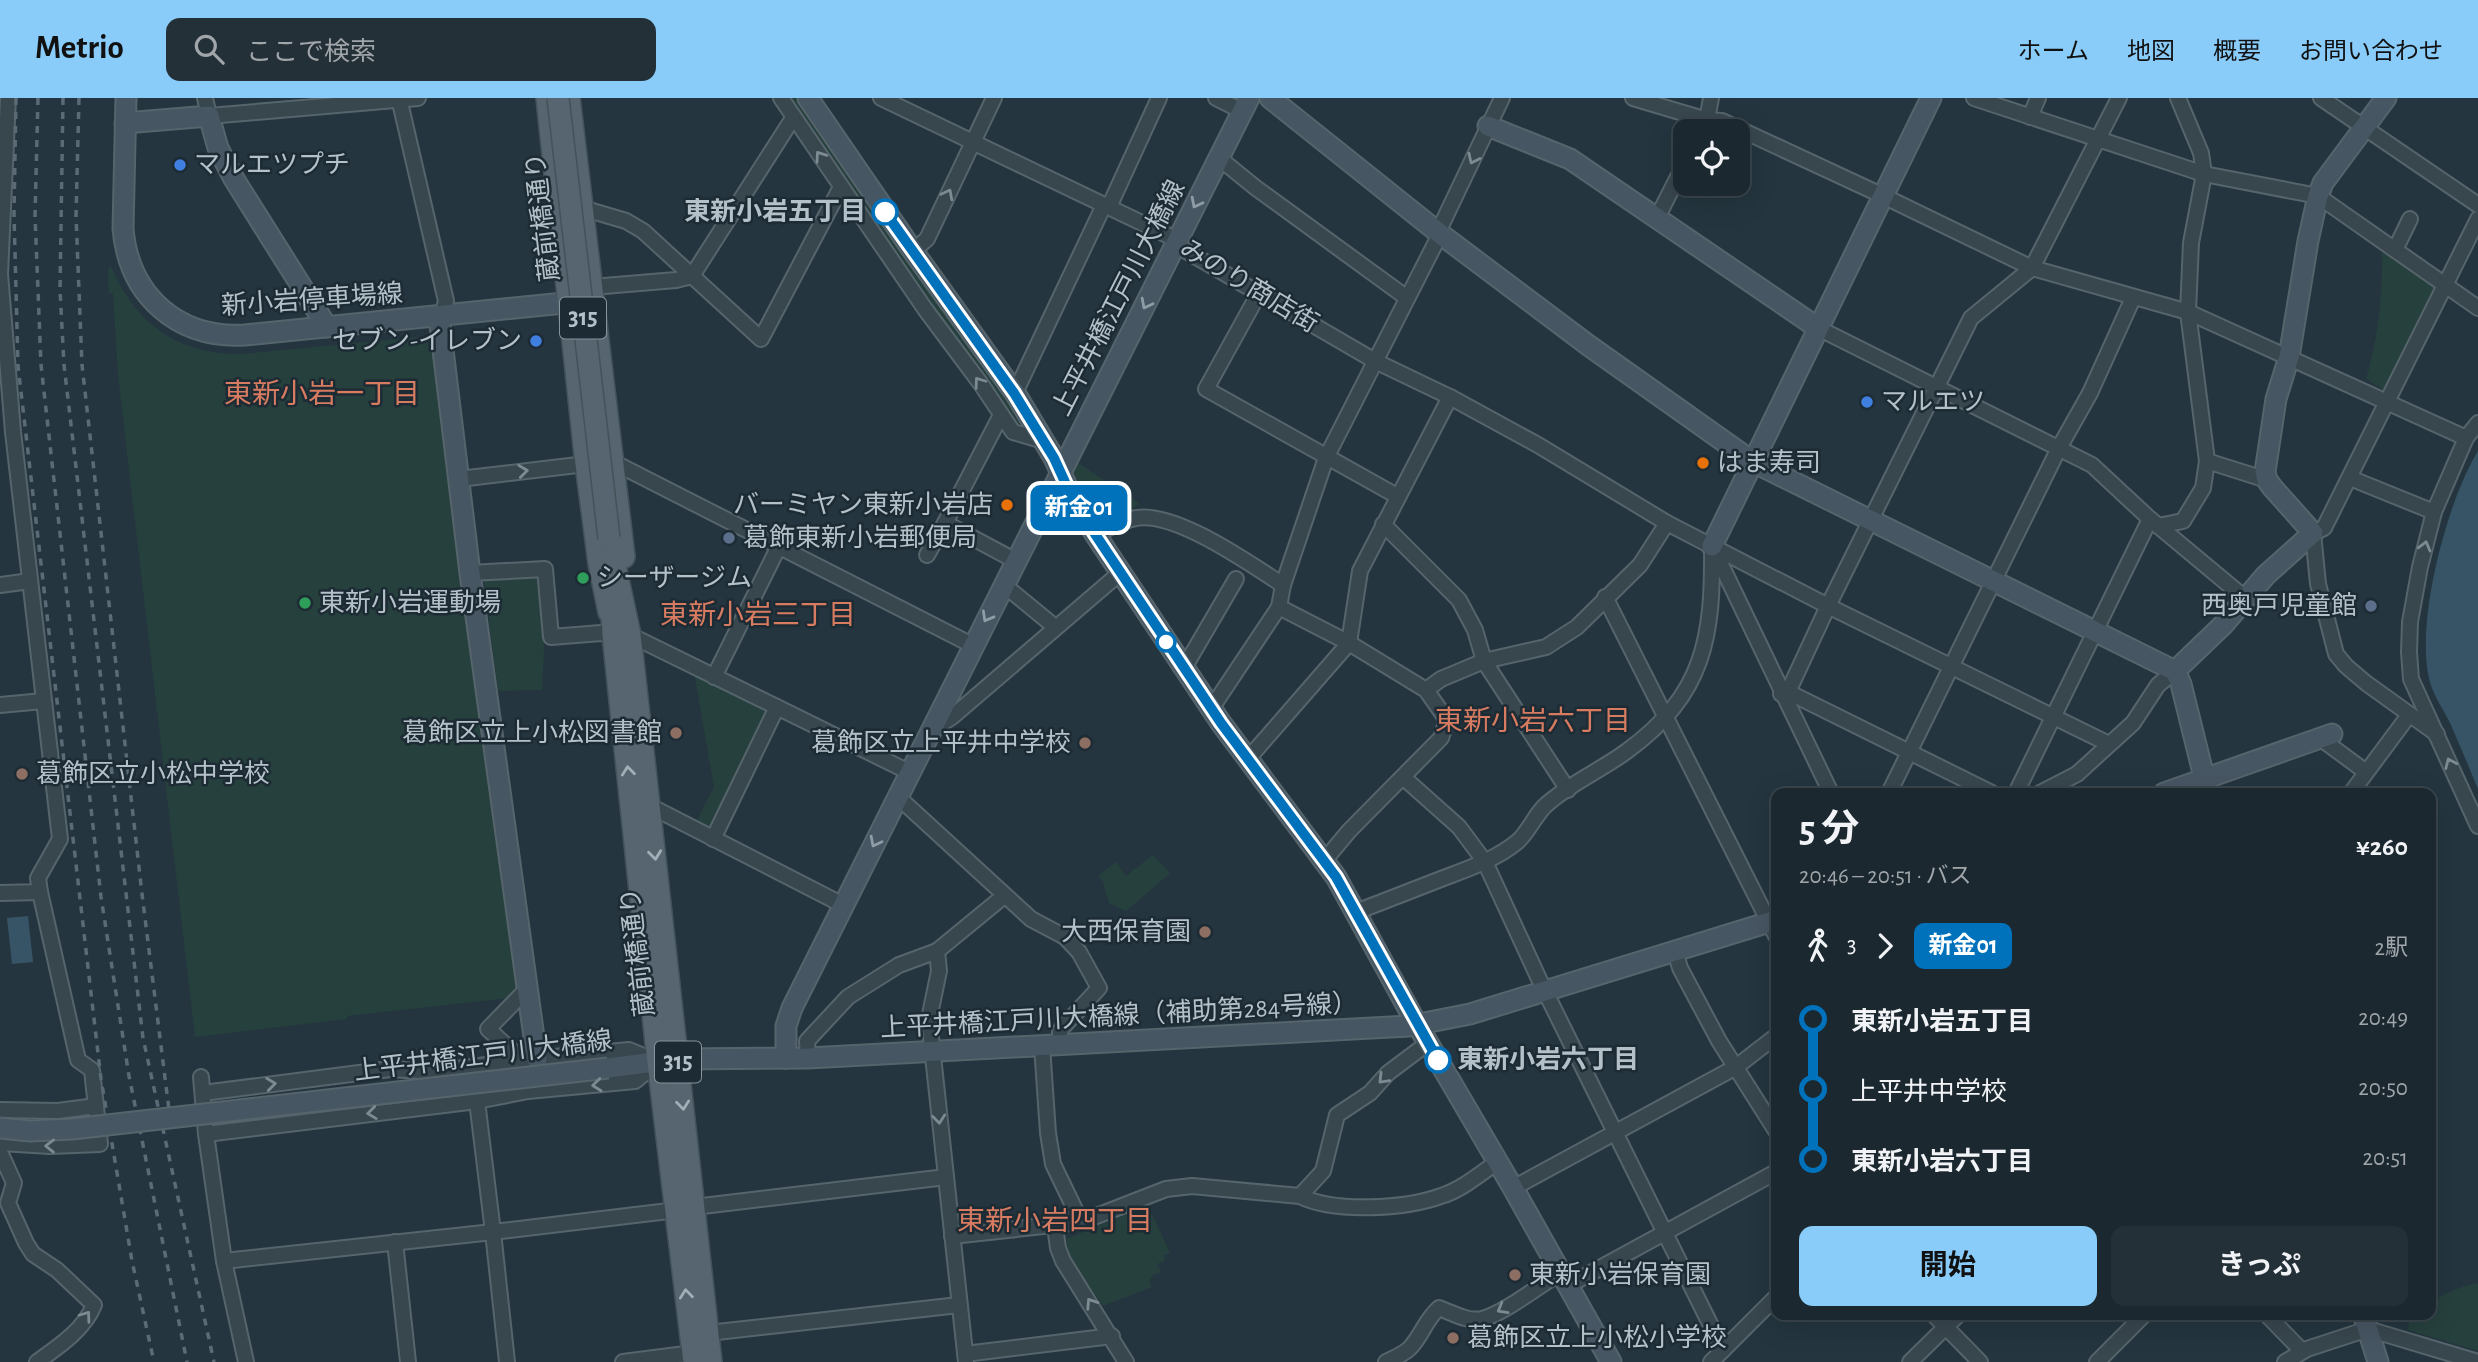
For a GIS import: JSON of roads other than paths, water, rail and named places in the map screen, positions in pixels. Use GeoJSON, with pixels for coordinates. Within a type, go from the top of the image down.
{"type":"FeatureCollection","features":[{"type":"Feature","properties":{"kind":"main road"},"geometry":{"type":"LineString","coordinates":[[547,98],[571,335],[599,563],[622,635]]}},
{"type":"Feature","properties":{"kind":"main road","name":"蔵前橋通り"},"geometry":{"type":"LineString","coordinates":[[558,98],[609,538],[670,975],[668,1060]]}},
{"type":"Feature","properties":{"kind":"main road"},"geometry":{"type":"LineString","coordinates":[[569,98],[613,462],[622,635]]}},
{"type":"Feature","properties":{"kind":"main road"},"geometry":{"type":"LineString","coordinates":[[571,335],[576,329],[584,327],[593,330],[597,336]]}},
{"type":"Feature","properties":{"kind":"main road","name":"蔵前橋通り"},"geometry":{"type":"LineString","coordinates":[[622,635],[686,1208],[699,1359]]}},
{"type":"Feature","properties":{"kind":"main road","name":"蔵前橋通り"},"geometry":{"type":"LineString","coordinates":[[686,1208],[708,1334],[699,1359]]}},
{"type":"Feature","properties":{"kind":"street"},"geometry":{"type":"LineString","coordinates":[[0,1143],[50,1146],[100,1144],[92,1070],[78,1060],[38,878],[60,839],[30,581],[6,432],[0,274],[8,98]]}},
{"type":"Feature","properties":{"kind":"street","name":"新小岩停車場線"},"geometry":{"type":"LineString","coordinates":[[126,98],[124,237],[133,271],[154,303],[187,326],[226,336],[568,303],[593,294]]}},
{"type":"Feature","properties":{"kind":"street"},"geometry":{"type":"LineString","coordinates":[[125,123],[207,107],[418,98]]}},
{"type":"Feature","properties":{"kind":"street"},"geometry":{"type":"LineString","coordinates":[[780,98],[1013,432],[1044,441]]}},
{"type":"Feature","properties":{"kind":"street"},"geometry":{"type":"LineString","coordinates":[[808,98],[1014,393],[1044,441],[1070,493],[1095,534],[1211,709],[1324,861],[1356,912],[1417,1024],[1611,1362]]}},
{"type":"Feature","properties":{"kind":"street","name":"みのり商店街"},"geometry":{"type":"LineString","coordinates":[[881,98],[1169,236],[1181,248],[1375,361],[1450,397],[1538,445],[1667,523],[1828,606],[2109,744]]}},
{"type":"Feature","properties":{"kind":"street"},"geometry":{"type":"LineString","coordinates":[[913,251],[927,239],[994,98]]}},
{"type":"Feature","properties":{"kind":"street"},"geometry":{"type":"LineString","coordinates":[[1014,393],[1159,98]]}},
{"type":"Feature","properties":{"kind":"street"},"geometry":{"type":"LineString","coordinates":[[1216,98],[1245,104]]}},
{"type":"Feature","properties":{"kind":"street"},"geometry":{"type":"LineString","coordinates":[[1269,98],[1439,233],[1588,345],[1753,462],[2175,671],[2181,684],[2206,786],[2326,736],[2366,772]]}},
{"type":"Feature","properties":{"kind":"street"},"geometry":{"type":"LineString","coordinates":[[1211,709],[1279,607],[1283,585],[1326,458],[1408,298],[1502,98]]}},
{"type":"Feature","properties":{"kind":"street"},"geometry":{"type":"LineString","coordinates":[[1633,98],[1688,119]]}},
{"type":"Feature","properties":{"kind":"street"},"geometry":{"type":"LineString","coordinates":[[1706,119],[1711,98]]}},
{"type":"Feature","properties":{"kind":"street"},"geometry":{"type":"LineString","coordinates":[[1356,912],[1485,862],[1518,841],[1546,804],[1627,751],[1666,719],[1685,691],[1701,659],[1706,641],[1712,596],[1712,546],[1931,98]]}},
{"type":"Feature","properties":{"kind":"street"},"geometry":{"type":"LineString","coordinates":[[1974,98],[2204,174],[2287,188],[2318,197],[2478,308]]}},
{"type":"Feature","properties":{"kind":"street"},"geometry":{"type":"LineString","coordinates":[[2030,117],[2038,98]]}},
{"type":"Feature","properties":{"kind":"street"},"geometry":{"type":"LineString","coordinates":[[1785,693],[1971,318],[2032,268],[2119,98]]}},
{"type":"Feature","properties":{"kind":"street"},"geometry":{"type":"LineString","coordinates":[[2154,522],[2183,521],[2203,488],[2207,461],[2188,312],[2191,243],[2204,174],[2201,153],[2178,98]]}},
{"type":"Feature","properties":{"kind":"street"},"geometry":{"type":"LineString","coordinates":[[2321,98],[2478,205]]}},
{"type":"Feature","properties":{"kind":"street"},"geometry":{"type":"LineString","coordinates":[[2267,480],[2266,463],[2276,399],[2289,357],[2318,197],[2323,183],[2386,98]]}},
{"type":"Feature","properties":{"kind":"street"},"geometry":{"type":"LineString","coordinates":[[399,99],[446,301],[440,326],[470,573],[527,989],[530,1060]]}},
{"type":"Feature","properties":{"kind":"street","name":"上平井橋江戸川大橋線"},"geometry":{"type":"LineString","coordinates":[[0,1128],[30,1131],[72,1129],[668,1060],[786,1058],[786,1026],[792,1008],[1245,104]]}},
{"type":"Feature","properties":{"kind":"street"},"geometry":{"type":"LineString","coordinates":[[207,107],[218,148],[234,178],[327,327]]}},
{"type":"Feature","properties":{"kind":"street"},"geometry":{"type":"LineString","coordinates":[[593,294],[692,276],[793,118]]}},
{"type":"Feature","properties":{"kind":"street"},"geometry":{"type":"LineString","coordinates":[[1488,126],[1570,159],[1818,328],[2092,465],[2154,522],[2246,599]]}},
{"type":"Feature","properties":{"kind":"street"},"geometry":{"type":"LineString","coordinates":[[1750,134],[2032,268],[2188,312],[2466,438]]}},
{"type":"Feature","properties":{"kind":"street"},"geometry":{"type":"LineString","coordinates":[[1219,158],[1408,298]]}},
{"type":"Feature","properties":{"kind":"street"},"geometry":{"type":"LineString","coordinates":[[582,208],[634,224],[761,339],[841,187]]}},
{"type":"Feature","properties":{"kind":"street"},"geometry":{"type":"LineString","coordinates":[[1657,218],[1673,187]]}},
{"type":"Feature","properties":{"kind":"street"},"geometry":{"type":"LineString","coordinates":[[2395,250],[2410,219]]}},
{"type":"Feature","properties":{"kind":"street"},"geometry":{"type":"LineString","coordinates":[[2050,788],[2077,774],[2133,723],[2158,684],[2223,625],[2266,575],[2313,533],[2324,528],[2478,219]]}},
{"type":"Feature","properties":{"kind":"street"},"geometry":{"type":"LineString","coordinates":[[1259,293],[1206,389],[1397,496]]}},
{"type":"Feature","properties":{"kind":"street"},"geometry":{"type":"LineString","coordinates":[[1892,788],[2059,448],[2090,393],[2133,298]]}},
{"type":"Feature","properties":{"kind":"street"},"geometry":{"type":"LineString","coordinates":[[1247,760],[1349,643],[1360,571],[1450,397]]}},
{"type":"Feature","properties":{"kind":"street"},"geometry":{"type":"LineString","coordinates":[[927,555],[1001,415]]}},
{"type":"Feature","properties":{"kind":"street"},"geometry":{"type":"LineString","coordinates":[[2355,788],[2406,712],[2411,679],[2410,622],[2420,566],[2434,513],[2466,438],[2478,423]]}},
{"type":"Feature","properties":{"kind":"street"},"geometry":{"type":"LineString","coordinates":[[2207,461],[2267,480],[2313,533],[2318,584],[2336,654],[2346,666],[2437,734]]}},
{"type":"Feature","properties":{"kind":"street"},"geometry":{"type":"LineString","coordinates":[[613,462],[972,645]]}},
{"type":"Feature","properties":{"kind":"street"},"geometry":{"type":"LineString","coordinates":[[459,479],[586,464]]}},
{"type":"Feature","properties":{"kind":"street"},"geometry":{"type":"LineString","coordinates":[[2350,478],[2434,513]]}},
{"type":"Feature","properties":{"kind":"street"},"geometry":{"type":"LineString","coordinates":[[1095,534],[1136,518],[1164,519],[1226,548],[1283,585]]}},
{"type":"Feature","properties":{"kind":"street"},"geometry":{"type":"LineString","coordinates":[[2018,788],[2095,630],[2154,522]]}},
{"type":"Feature","properties":{"kind":"street"},"geometry":{"type":"LineString","coordinates":[[944,523],[1016,561]]}},
{"type":"Feature","properties":{"kind":"street"},"geometry":{"type":"LineString","coordinates":[[1426,690],[1441,679],[1484,661],[1546,647],[1577,627],[1640,565],[1667,523]]}},
{"type":"Feature","properties":{"kind":"street"},"geometry":{"type":"LineString","coordinates":[[1383,524],[1459,600],[1475,630],[1484,661],[1568,790]]}},
{"type":"Feature","properties":{"kind":"street"},"geometry":{"type":"LineString","coordinates":[[714,677],[779,546]]}},
{"type":"Feature","properties":{"kind":"street"},"geometry":{"type":"LineString","coordinates":[[1712,546],[1829,788]]}},
{"type":"Feature","properties":{"kind":"street"},"geometry":{"type":"LineString","coordinates":[[470,573],[545,569],[551,637],[622,635],[909,772]]}},
{"type":"Feature","properties":{"kind":"street"},"geometry":{"type":"LineString","coordinates":[[932,729],[952,717],[1120,573]]}},
{"type":"Feature","properties":{"kind":"street"},"geometry":{"type":"LineString","coordinates":[[1184,668],[1236,579]]}},
{"type":"Feature","properties":{"kind":"street"},"geometry":{"type":"LineString","coordinates":[[0,585],[30,581]]}},
{"type":"Feature","properties":{"kind":"street"},"geometry":{"type":"LineString","coordinates":[[1004,586],[1055,626]]}},
{"type":"Feature","properties":{"kind":"street"},"geometry":{"type":"LineString","coordinates":[[1605,597],[1771,920]]}},
{"type":"Feature","properties":{"kind":"street"},"geometry":{"type":"LineString","coordinates":[[1279,607],[1349,643],[1426,690],[1447,720],[1441,738],[1349,831],[1324,861]]}},
{"type":"Feature","properties":{"kind":"street"},"geometry":{"type":"LineString","coordinates":[[2411,679],[2478,826]]}},
{"type":"Feature","properties":{"kind":"street"},"geometry":{"type":"LineString","coordinates":[[1785,693],[1982,788]]}},
{"type":"Feature","properties":{"kind":"street"},"geometry":{"type":"LineString","coordinates":[[0,705],[43,701]]}},
{"type":"Feature","properties":{"kind":"street"},"geometry":{"type":"LineString","coordinates":[[713,839],[777,707]]}},
{"type":"Feature","properties":{"kind":"street"},"geometry":{"type":"LineString","coordinates":[[1404,778],[1459,827],[1485,862],[1545,992],[1723,1350]]}},
{"type":"Feature","properties":{"kind":"street"},"geometry":{"type":"LineString","coordinates":[[898,797],[1031,919],[1065,937],[1079,952],[1100,988],[1060,1032],[1051,1046],[1048,1133],[1053,1164],[1081,1222]]}},
{"type":"Feature","properties":{"kind":"street"},"geometry":{"type":"LineString","coordinates":[[648,805],[845,906]]}},
{"type":"Feature","properties":{"kind":"street"},"geometry":{"type":"LineString","coordinates":[[0,893],[40,892]]}},
{"type":"Feature","properties":{"kind":"street"},"geometry":{"type":"LineString","coordinates":[[808,1058],[807,1041],[848,997],[899,965],[937,951],[1004,896]]}},
{"type":"Feature","properties":{"kind":"street","name":"上平井橋江戸川大橋線（補助第284号線）"},"geometry":{"type":"LineString","coordinates":[[786,1058],[1374,1029],[1417,1024],[1470,1014],[1675,951],[1771,927]]}},
{"type":"Feature","properties":{"kind":"street"},"geometry":{"type":"LineString","coordinates":[[937,951],[939,971],[929,1019],[965,1358],[1112,1336]]}},
{"type":"Feature","properties":{"kind":"street"},"geometry":{"type":"LineString","coordinates":[[1675,951],[1680,968],[1735,1067],[1771,1123]]}},
{"type":"Feature","properties":{"kind":"street"},"geometry":{"type":"LineString","coordinates":[[527,989],[488,1029],[530,1060]]}},
{"type":"Feature","properties":{"kind":"street"},"geometry":{"type":"LineString","coordinates":[[1513,1188],[1613,1131],[1735,1067],[1771,1040]]}},
{"type":"Feature","properties":{"kind":"street"},"geometry":{"type":"LineString","coordinates":[[1300,1196],[1323,1171],[1337,1115],[1365,1097],[1388,1073],[1428,1043]]}},
{"type":"Feature","properties":{"kind":"street"},"geometry":{"type":"LineString","coordinates":[[203,1093],[390,1069],[436,1072],[629,1050],[668,1060]]}},
{"type":"Feature","properties":{"kind":"street"},"geometry":{"type":"LineString","coordinates":[[206,1134],[477,1101],[528,1091],[635,1081],[668,1060]]}},
{"type":"Feature","properties":{"kind":"street"},"geometry":{"type":"LineString","coordinates":[[436,1072],[438,1104]]}},
{"type":"Feature","properties":{"kind":"street"},"geometry":{"type":"LineString","coordinates":[[201,1077],[206,1134],[224,1261],[246,1362]]}},
{"type":"Feature","properties":{"kind":"street"},"geometry":{"type":"LineString","coordinates":[[477,1101],[506,1362]]}},
{"type":"Feature","properties":{"kind":"street"},"geometry":{"type":"LineString","coordinates":[[0,1110],[58,1111],[96,1106]]}},
{"type":"Feature","properties":{"kind":"street"},"geometry":{"type":"LineString","coordinates":[[0,1152],[14,1183],[8,1203],[26,1243],[33,1254],[57,1270],[94,1305],[69,1338],[37,1362]]}},
{"type":"Feature","properties":{"kind":"street"},"geometry":{"type":"LineString","coordinates":[[952,1237],[1081,1222],[1166,1189],[1192,1186],[1300,1196],[1341,1206],[1402,1204],[1440,1197],[1497,1162]]}},
{"type":"Feature","properties":{"kind":"street"},"geometry":{"type":"LineString","coordinates":[[1386,1362],[1408,1351],[1420,1335],[1428,1317],[1439,1308],[1464,1318],[1481,1319],[1495,1314],[1563,1279],[1665,1233],[1771,1175]]}},
{"type":"Feature","properties":{"kind":"street"},"geometry":{"type":"LineString","coordinates":[[224,1261],[493,1232],[946,1177]]}},
{"type":"Feature","properties":{"kind":"street"},"geometry":{"type":"LineString","coordinates":[[1055,1227],[1063,1261],[1126,1362]]}},
{"type":"Feature","properties":{"kind":"street"},"geometry":{"type":"LineString","coordinates":[[395,1242],[408,1362]]}},
{"type":"Feature","properties":{"kind":"street"},"geometry":{"type":"LineString","coordinates":[[1711,1362],[1771,1302]]}},
{"type":"Feature","properties":{"kind":"street"},"geometry":{"type":"LineString","coordinates":[[708,1334],[959,1304]]}},
{"type":"Feature","properties":{"kind":"street"},"geometry":{"type":"LineString","coordinates":[[1939,1320],[1980,1362]]}},
{"type":"Feature","properties":{"kind":"street"},"geometry":{"type":"LineString","coordinates":[[1910,1362],[1953,1320]]}},
{"type":"Feature","properties":{"kind":"street"},"geometry":{"type":"LineString","coordinates":[[2097,1362],[2139,1320]]}},
{"type":"Feature","properties":{"kind":"street"},"geometry":{"type":"LineString","coordinates":[[2272,1320],[2302,1351]]}},
{"type":"Feature","properties":{"kind":"street"},"geometry":{"type":"LineString","coordinates":[[2366,1322],[2378,1362]]}},
{"type":"Feature","properties":{"kind":"street"},"geometry":{"type":"LineString","coordinates":[[2285,1362],[2302,1351],[2366,1322],[2478,1362]]}},
{"type":"Feature","properties":{"kind":"street"},"geometry":{"type":"LineString","coordinates":[[622,1362],[699,1359]]}},
{"type":"Feature","properties":{"kind":"water"},"geometry":{"type":"Polygon","coordinates":[[[2478,451],[2478,789],[2430,682],[2426,658],[2426,629],[2436,564],[2445,531],[2466,473],[2478,451]]]}},
{"type":"Feature","properties":{"kind":"water"},"geometry":{"type":"Polygon","coordinates":[[[28,916],[33,962],[12,964],[7,918],[28,916]]]}},
{"type":"Feature","properties":{"kind":"railway"},"geometry":{"type":"LineString","coordinates":[[16,98],[14,214],[18,366],[101,1079],[132,1261],[154,1362]]}},
{"type":"Feature","properties":{"kind":"railway"},"geometry":{"type":"LineString","coordinates":[[38,98],[35,216],[41,365],[101,897],[129,1076],[187,1362]]}},
{"type":"Feature","properties":{"kind":"railway"},"geometry":{"type":"LineString","coordinates":[[63,98],[60,290],[64,365],[143,1038],[214,1362]]}},
{"type":"Feature","properties":{"kind":"railway"},"geometry":{"type":"LineString","coordinates":[[79,98],[76,216],[82,365],[171,1126]]}},
{"type":"Feature","properties":{"kind":"place","name":"マルエツプチ"},"geometry":{"type":"Point","coordinates":[180,165]}},
{"type":"Feature","properties":{"kind":"place","name":"東新小岩五丁目"},"geometry":{"type":"Point","coordinates":[885,212]}},
{"type":"Feature","properties":{"kind":"place","name":"セブン-イレブン"},"geometry":{"type":"Point","coordinates":[536,341]}},
{"type":"Feature","properties":{"kind":"place","name":"マルエツ"},"geometry":{"type":"Point","coordinates":[1867,402]}},
{"type":"Feature","properties":{"kind":"place","name":"はま寿司"},"geometry":{"type":"Point","coordinates":[1703,463]}},
{"type":"Feature","properties":{"kind":"place","name":"バーミヤン東新小岩店"},"geometry":{"type":"Point","coordinates":[1007,505]}},
{"type":"Feature","properties":{"kind":"place","name":"葛飾東新小岩郵便局"},"geometry":{"type":"Point","coordinates":[729,538]}},
{"type":"Feature","properties":{"kind":"place","name":"シーザージム"},"geometry":{"type":"Point","coordinates":[583,578]}},
{"type":"Feature","properties":{"kind":"place","name":"東新小岩運動場"},"geometry":{"type":"Point","coordinates":[305,603]}},
{"type":"Feature","properties":{"kind":"place","name":"西奥戸児童館"},"geometry":{"type":"Point","coordinates":[2371,606]}},
{"type":"Feature","properties":{"kind":"place","name":"葛飾区立上小松図書館"},"geometry":{"type":"Point","coordinates":[676,733]}},
{"type":"Feature","properties":{"kind":"place","name":"葛飾区立上平井中学校"},"geometry":{"type":"Point","coordinates":[1085,743]}},
{"type":"Feature","properties":{"kind":"place","name":"葛飾区立小松中学校"},"geometry":{"type":"Point","coordinates":[22,774]}},
{"type":"Feature","properties":{"kind":"place","name":"大西保育園"},"geometry":{"type":"Point","coordinates":[1205,932]}},
{"type":"Feature","properties":{"kind":"place","name":"東新小岩六丁目"},"geometry":{"type":"Point","coordinates":[1438,1060]}},
{"type":"Feature","properties":{"kind":"place","name":"東新小岩保育園"},"geometry":{"type":"Point","coordinates":[1515,1275]}},
{"type":"Feature","properties":{"kind":"place","name":"葛飾区立上小松小学校"},"geometry":{"type":"Point","coordinates":[1453,1338]}},
{"type":"Feature","properties":{"kind":"district","name":"東新小岩一丁目"},"geometry":{"type":"Point","coordinates":[322,395]}},
{"type":"Feature","properties":{"kind":"district","name":"東新小岩三丁目"},"geometry":{"type":"Point","coordinates":[758,616]}},
{"type":"Feature","properties":{"kind":"district","name":"東新小岩六丁目"},"geometry":{"type":"Point","coordinates":[1533,722]}},
{"type":"Feature","properties":{"kind":"district","name":"東新小岩四丁目"},"geometry":{"type":"Point","coordinates":[1055,1222]}}]}
